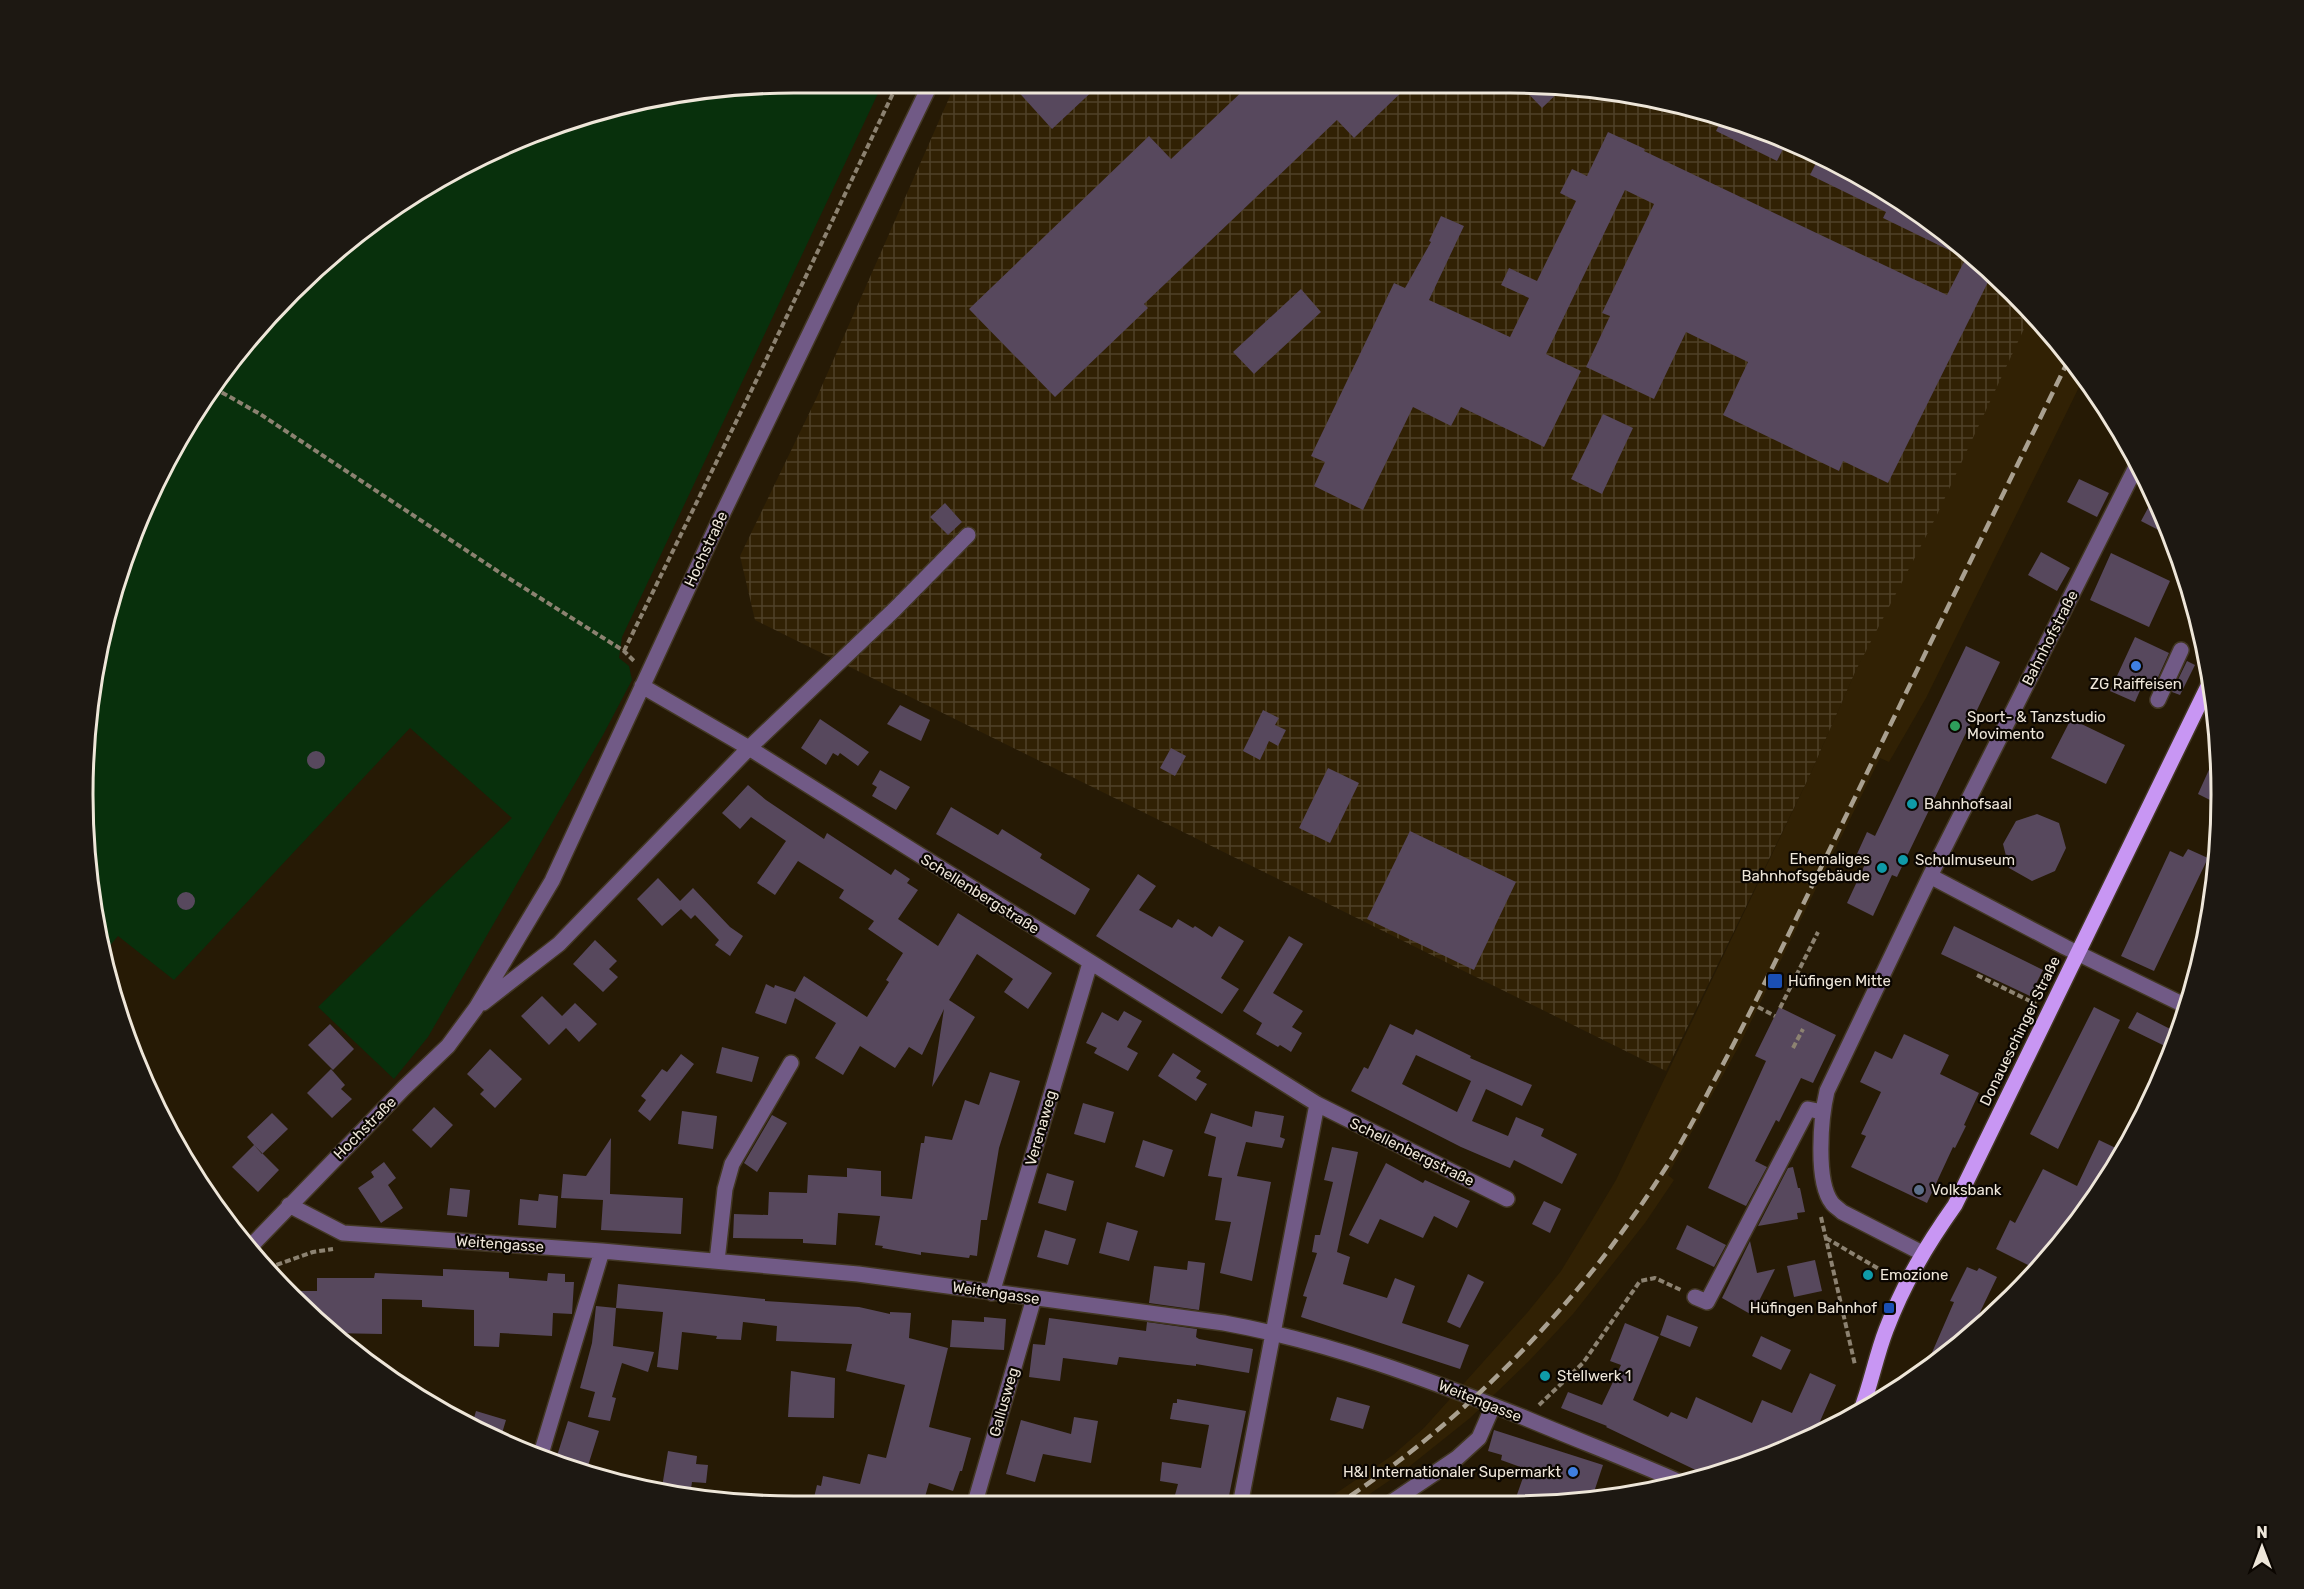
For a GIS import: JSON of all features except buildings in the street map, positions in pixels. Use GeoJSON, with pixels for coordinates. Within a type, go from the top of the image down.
{"type":"FeatureCollection","features":[{"type":"Feature","properties":{"kind":"main road","name":"Donaueschinger Straße"},"geometry":{"type":"LineString","coordinates":[[1869,1396],[1873,1372],[1895,1307],[1922,1253],[1955,1204],[2204,695]]}},
{"type":"Feature","properties":{"kind":"street","name":"Hochstraße"},"geometry":{"type":"LineString","coordinates":[[255,1242],[448,1046],[476,1008],[552,881],[720,519],[926,93]]}},
{"type":"Feature","properties":{"kind":"street","name":"Bahnhofstraße"},"geometry":{"type":"LineString","coordinates":[[1829,1198],[1825,1186],[1821,1144],[1822,1112],[1827,1091],[1930,876],[2133,473]]}},
{"type":"Feature","properties":{"kind":"street","name":"Hochstraße"},"geometry":{"type":"LineString","coordinates":[[476,1008],[559,944],[749,748],[968,536]]}},
{"type":"Feature","properties":{"kind":"street"},"geometry":{"type":"LineString","coordinates":[[2158,700],[2181,650]]}},
{"type":"Feature","properties":{"kind":"street","name":"Schellenbergstraße"},"geometry":{"type":"LineString","coordinates":[[645,680],[749,748],[1317,1104],[1507,1199]]}},
{"type":"Feature","properties":{"kind":"street"},"geometry":{"type":"LineString","coordinates":[[1930,876],[2179,1003]]}},
{"type":"Feature","properties":{"kind":"street","name":"Verenaweg"},"geometry":{"type":"LineString","coordinates":[[992,1293],[1090,963]]}},
{"type":"Feature","properties":{"kind":"street"},"geometry":{"type":"LineString","coordinates":[[717,1262],[725,1189],[732,1164],[791,1063]]}},
{"type":"Feature","properties":{"kind":"street"},"geometry":{"type":"LineString","coordinates":[[1242,1495],[1317,1104]]}},
{"type":"Feature","properties":{"kind":"street"},"geometry":{"type":"LineString","coordinates":[[1695,1297],[1707,1302],[1808,1110],[1822,1112]]}},
{"type":"Feature","properties":{"kind":"street"},"geometry":{"type":"LineString","coordinates":[[1829,1198],[1832,1204],[1842,1212],[1922,1253]]}},
{"type":"Feature","properties":{"kind":"street","name":"Weitengasse"},"geometry":{"type":"LineString","coordinates":[[289,1205],[343,1233],[602,1251],[858,1274],[1224,1323],[1274,1332],[1402,1370],[1669,1477]]}},
{"type":"Feature","properties":{"kind":"street"},"geometry":{"type":"LineString","coordinates":[[542,1449],[602,1251]]}},
{"type":"Feature","properties":{"kind":"street","name":"Gallusweg"},"geometry":{"type":"LineString","coordinates":[[977,1496],[1034,1298]]}},
{"type":"Feature","properties":{"kind":"street"},"geometry":{"type":"LineString","coordinates":[[1401,1496],[1457,1458],[1479,1438],[1493,1406]]}},
{"type":"Feature","properties":{"kind":"path"},"geometry":{"type":"LineString","coordinates":[[624,651],[762,370],[893,93]]}},
{"type":"Feature","properties":{"kind":"path"},"geometry":{"type":"LineString","coordinates":[[220,392],[260,414],[502,574],[624,651],[645,680]]}},
{"type":"Feature","properties":{"kind":"path"},"geometry":{"type":"LineString","coordinates":[[1780,1008],[1818,932]]}},
{"type":"Feature","properties":{"kind":"path"},"geometry":{"type":"LineString","coordinates":[[1977,975],[2050,1011]]}},
{"type":"Feature","properties":{"kind":"path"},"geometry":{"type":"LineString","coordinates":[[1758,1007],[1775,1016]]}},
{"type":"Feature","properties":{"kind":"path"},"geometry":{"type":"LineString","coordinates":[[1793,1048],[1803,1029]]}},
{"type":"Feature","properties":{"kind":"path"},"geometry":{"type":"LineString","coordinates":[[1829,1198],[1820,1215],[1855,1365],[1873,1372]]}},
{"type":"Feature","properties":{"kind":"path"},"geometry":{"type":"LineString","coordinates":[[275,1266],[313,1252],[345,1246],[354,1234]]}},
{"type":"Feature","properties":{"kind":"path"},"geometry":{"type":"LineString","coordinates":[[1825,1238],[1884,1272]]}},
{"type":"Feature","properties":{"kind":"path"},"geometry":{"type":"LineString","coordinates":[[1525,1419],[1583,1363],[1641,1281],[1655,1278],[1695,1297]]}},
{"type":"Feature","properties":{"kind":"shaded area"},"geometry":{"type":"Polygon","coordinates":[[[951,93],[1510,93],[1601,99],[1646,106],[1735,130],[1778,146],[1860,187],[1937,238],[2006,298],[2027,322],[1935,519],[1856,670],[1809,777],[1666,1071],[755,620],[740,556],[817,397],[951,93]]]}},
{"type":"Feature","properties":{"kind":"shaded area"},"geometry":{"type":"Polygon","coordinates":[[[2027,321],[2080,386],[1926,698],[1889,762],[1880,758],[1739,1046],[1668,1175],[1674,1180],[1645,1223],[1573,1314],[1529,1361],[1470,1418],[1405,1470],[1367,1496],[1332,1496],[1393,1455],[1424,1428],[1527,1313],[1561,1271],[1616,1180],[1809,777],[1856,670],[2027,321]]]}},
{"type":"Feature","properties":{"kind":"green space"},"geometry":{"type":"Polygon","coordinates":[[[794,93],[878,93],[622,637],[619,658],[629,666],[632,680],[603,735],[428,1037],[394,1079],[318,1007],[512,818],[410,728],[174,980],[118,936],[110,946],[99,886],[93,794],[99,703],[106,658],[117,613],[146,526],[165,484],[211,405],[267,332],[298,298],[367,238],[444,187],[526,146],[613,117],[658,106],[703,99],[794,93]]]}},
{"type":"Feature","properties":{"kind":"railway"},"geometry":{"type":"LineString","coordinates":[[1349,1496],[1430,1436],[1517,1356],[1595,1268],[1630,1221],[1677,1150],[1764,984],[2065,366]]}},
{"type":"Feature","properties":{"kind":"place","name":"ZG Raiffeisen"},"geometry":{"type":"Point","coordinates":[2136,666]}},
{"type":"Feature","properties":{"kind":"place","name":"Sport- & Tanzstudio Movimento"},"geometry":{"type":"Point","coordinates":[1955,726]}},
{"type":"Feature","properties":{"kind":"place","name":"Bahnhofsaal"},"geometry":{"type":"Point","coordinates":[1912,804]}},
{"type":"Feature","properties":{"kind":"place","name":"Schulmuseum"},"geometry":{"type":"Point","coordinates":[1903,860]}},
{"type":"Feature","properties":{"kind":"place","name":"Ehemaliges Bahnhofsgebäude"},"geometry":{"type":"Point","coordinates":[1882,868]}},
{"type":"Feature","properties":{"kind":"place","name":"Hüfingen Mitte"},"geometry":{"type":"Point","coordinates":[1775,981]}},
{"type":"Feature","properties":{"kind":"place","name":"Volksbank"},"geometry":{"type":"Point","coordinates":[1919,1190]}},
{"type":"Feature","properties":{"kind":"place","name":"Emozione"},"geometry":{"type":"Point","coordinates":[1868,1275]}},
{"type":"Feature","properties":{"kind":"place","name":"Hüfingen Bahnhof"},"geometry":{"type":"Point","coordinates":[1889,1308]}},
{"type":"Feature","properties":{"kind":"place","name":"Stellwerk 1"},"geometry":{"type":"Point","coordinates":[1545,1376]}},
{"type":"Feature","properties":{"kind":"place","name":"H&I Internationaler Supermarkt"},"geometry":{"type":"Point","coordinates":[1573,1472]}}]}
